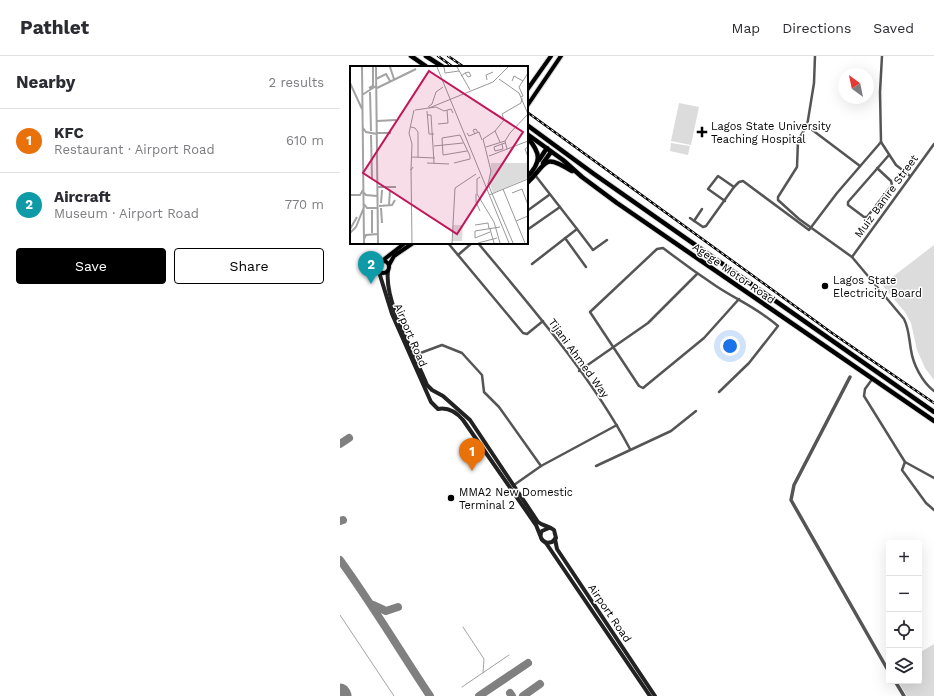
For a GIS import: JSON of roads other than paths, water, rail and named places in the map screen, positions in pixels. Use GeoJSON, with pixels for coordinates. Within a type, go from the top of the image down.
{"type":"FeatureCollection","features":[{"type":"Feature","properties":{"kind":"highway"},"geometry":{"type":"LineString","coordinates":[[410,56],[425,66]]}},
{"type":"Feature","properties":{"kind":"highway"},"geometry":{"type":"LineString","coordinates":[[426,56],[441,66]]}},
{"type":"Feature","properties":{"kind":"highway","name":"Agege Motor Road"},"geometry":{"type":"LineString","coordinates":[[528,126],[594,174],[934,412]]}},
{"type":"Feature","properties":{"kind":"highway","name":"Agege Motor Road"},"geometry":{"type":"LineString","coordinates":[[528,137],[549,150],[582,177],[768,308],[873,378],[934,421]]}},
{"type":"Feature","properties":{"kind":"highway"},"geometry":{"type":"LineString","coordinates":[[528,138],[537,151],[541,162]]}},
{"type":"Feature","properties":{"kind":"highway"},"geometry":{"type":"LineString","coordinates":[[528,182],[535,174],[549,150]]}},
{"type":"Feature","properties":{"kind":"highway"},"geometry":{"type":"LineString","coordinates":[[528,176],[541,162],[556,162],[582,177]]}},
{"type":"Feature","properties":{"kind":"highway"},"geometry":{"type":"LineString","coordinates":[[768,308],[774,300]]}},
{"type":"Feature","properties":{"kind":"main road"},"geometry":{"type":"LineString","coordinates":[[528,89],[551,56]]}},
{"type":"Feature","properties":{"kind":"main road"},"geometry":{"type":"LineString","coordinates":[[528,105],[561,56]]}},
{"type":"Feature","properties":{"kind":"main road"},"geometry":{"type":"LineString","coordinates":[[404,244],[376,266],[379,272],[383,274],[388,271],[394,256],[412,244]]}},
{"type":"Feature","properties":{"kind":"main road"},"geometry":{"type":"LineString","coordinates":[[381,261],[386,262],[389,266]]}},
{"type":"Feature","properties":{"kind":"main road","name":"Airport Road"},"geometry":{"type":"LineString","coordinates":[[388,271],[387,281],[391,299],[427,386],[437,393]]}},
{"type":"Feature","properties":{"kind":"main road","name":"Airport Road"},"geometry":{"type":"LineString","coordinates":[[379,272],[392,314],[431,402]]}},
{"type":"Feature","properties":{"kind":"main road"},"geometry":{"type":"LineString","coordinates":[[437,393],[466,416],[477,429],[538,522],[556,532],[556,538],[552,542],[544,542],[536,525],[463,420],[452,412],[442,408],[438,409],[431,402],[431,396],[437,393]]}},
{"type":"Feature","properties":{"kind":"main road"},"geometry":{"type":"LineString","coordinates":[[442,408],[446,406],[447,400]]}},
{"type":"Feature","properties":{"kind":"main road"},"geometry":{"type":"LineString","coordinates":[[541,535],[544,529],[549,528]]}},
{"type":"Feature","properties":{"kind":"main road","name":"Airport Road"},"geometry":{"type":"LineString","coordinates":[[556,538],[557,549],[655,696]]}},
{"type":"Feature","properties":{"kind":"main road","name":"Airport Road"},"geometry":{"type":"LineString","coordinates":[[544,542],[552,549],[650,696]]}},
{"type":"Feature","properties":{"kind":"street"},"geometry":{"type":"LineString","coordinates":[[815,56],[814,83],[807,126],[798,140],[797,167],[778,197],[778,200],[811,228],[852,257],[904,319],[908,328],[913,359],[926,384],[934,391]]}},
{"type":"Feature","properties":{"kind":"street"},"geometry":{"type":"LineString","coordinates":[[882,56],[880,92],[881,142],[900,170],[910,176]]}},
{"type":"Feature","properties":{"kind":"street"},"geometry":{"type":"LineString","coordinates":[[807,126],[860,166]]}},
{"type":"Feature","properties":{"kind":"street"},"geometry":{"type":"LineString","coordinates":[[811,228],[881,142]]}},
{"type":"Feature","properties":{"kind":"street","name":"Muiz Banire Street"},"geometry":{"type":"LineString","coordinates":[[852,257],[934,144]]}},
{"type":"Feature","properties":{"kind":"street"},"geometry":{"type":"LineString","coordinates":[[877,168],[891,181],[892,185],[867,217],[864,217],[848,205],[848,202],[877,168],[889,155]]}},
{"type":"Feature","properties":{"kind":"street"},"geometry":{"type":"LineString","coordinates":[[535,174],[549,195],[593,250],[607,240]]}},
{"type":"Feature","properties":{"kind":"street"},"geometry":{"type":"LineString","coordinates":[[725,201],[708,189],[718,176],[734,187]]}},
{"type":"Feature","properties":{"kind":"street"},"geometry":{"type":"LineString","coordinates":[[690,218],[703,227],[706,226],[734,187],[739,182],[743,181],[809,230],[811,228]]}},
{"type":"Feature","properties":{"kind":"street"},"geometry":{"type":"LineString","coordinates":[[528,210],[549,195]]}},
{"type":"Feature","properties":{"kind":"street"},"geometry":{"type":"LineString","coordinates":[[528,229],[560,207]]}},
{"type":"Feature","properties":{"kind":"street"},"geometry":{"type":"LineString","coordinates":[[694,221],[702,209]]}},
{"type":"Feature","properties":{"kind":"street"},"geometry":{"type":"LineString","coordinates":[[532,264],[577,229]]}},
{"type":"Feature","properties":{"kind":"street"},"geometry":{"type":"LineString","coordinates":[[566,238],[586,267]]}},
{"type":"Feature","properties":{"kind":"street"},"geometry":{"type":"LineString","coordinates":[[449,244],[523,333],[527,334],[543,321]]}},
{"type":"Feature","properties":{"kind":"street"},"geometry":{"type":"LineString","coordinates":[[458,255],[471,244]]}},
{"type":"Feature","properties":{"kind":"street","name":"Tijani Ahmed Way"},"geometry":{"type":"LineString","coordinates":[[479,244],[561,343],[579,371],[618,425],[630,449]]}},
{"type":"Feature","properties":{"kind":"street"},"geometry":{"type":"LineString","coordinates":[[719,392],[749,363],[778,326],[767,316],[739,299],[697,274],[663,248],[657,249],[590,312],[639,386],[643,388],[704,338],[739,299]]}},
{"type":"Feature","properties":{"kind":"street"},"geometry":{"type":"LineString","coordinates":[[579,371],[648,322],[697,274]]}},
{"type":"Feature","properties":{"kind":"street"},"geometry":{"type":"LineString","coordinates":[[415,355],[442,345],[468,358],[482,375],[484,392],[499,407],[541,466]]}},
{"type":"Feature","properties":{"kind":"street"},"geometry":{"type":"LineString","coordinates":[[850,377],[794,485],[791,500],[886,667]]}},
{"type":"Feature","properties":{"kind":"street"},"geometry":{"type":"LineString","coordinates":[[873,378],[865,388],[864,396],[905,462],[934,478]]}},
{"type":"Feature","properties":{"kind":"street"},"geometry":{"type":"LineString","coordinates":[[596,466],[671,431],[696,411]]}},
{"type":"Feature","properties":{"kind":"street"},"geometry":{"type":"LineString","coordinates":[[514,485],[541,466],[618,425]]}},
{"type":"Feature","properties":{"kind":"street"},"geometry":{"type":"LineString","coordinates":[[905,462],[902,470],[926,503],[934,510]]}},
{"type":"Feature","properties":{"kind":"street"},"geometry":{"type":"LineString","coordinates":[[897,684],[904,696]]}},
{"type":"Feature","properties":{"kind":"waterway"},"geometry":{"type":"LineString","coordinates":[[340,615],[394,696]]}},
{"type":"Feature","properties":{"kind":"waterway"},"geometry":{"type":"LineString","coordinates":[[463,627],[484,659],[483,673]]}},
{"type":"Feature","properties":{"kind":"waterway"},"geometry":{"type":"LineString","coordinates":[[462,687],[509,655]]}},
{"type":"Feature","properties":{"kind":"railway"},"geometry":{"type":"LineString","coordinates":[[438,56],[452,66]]}},
{"type":"Feature","properties":{"kind":"railway"},"geometry":{"type":"LineString","coordinates":[[448,56],[463,66]]}},
{"type":"Feature","properties":{"kind":"railway"},"geometry":{"type":"LineString","coordinates":[[528,113],[832,333],[934,403]]}},
{"type":"Feature","properties":{"kind":"place","name":"Lagos State University Teaching Hospital"},"geometry":{"type":"Point","coordinates":[702,132]}},
{"type":"Feature","properties":{"kind":"place","name":"Aircraft"},"geometry":{"type":"Point","coordinates":[371,284]}},
{"type":"Feature","properties":{"kind":"place","name":"Lagos State Electricity Board"},"geometry":{"type":"Point","coordinates":[825,286]}},
{"type":"Feature","properties":{"kind":"place","name":"KFC"},"geometry":{"type":"Point","coordinates":[472,471]}},
{"type":"Feature","properties":{"kind":"place","name":"MMA2 New Domestic Terminal 2"},"geometry":{"type":"Point","coordinates":[451,498]}}]}
